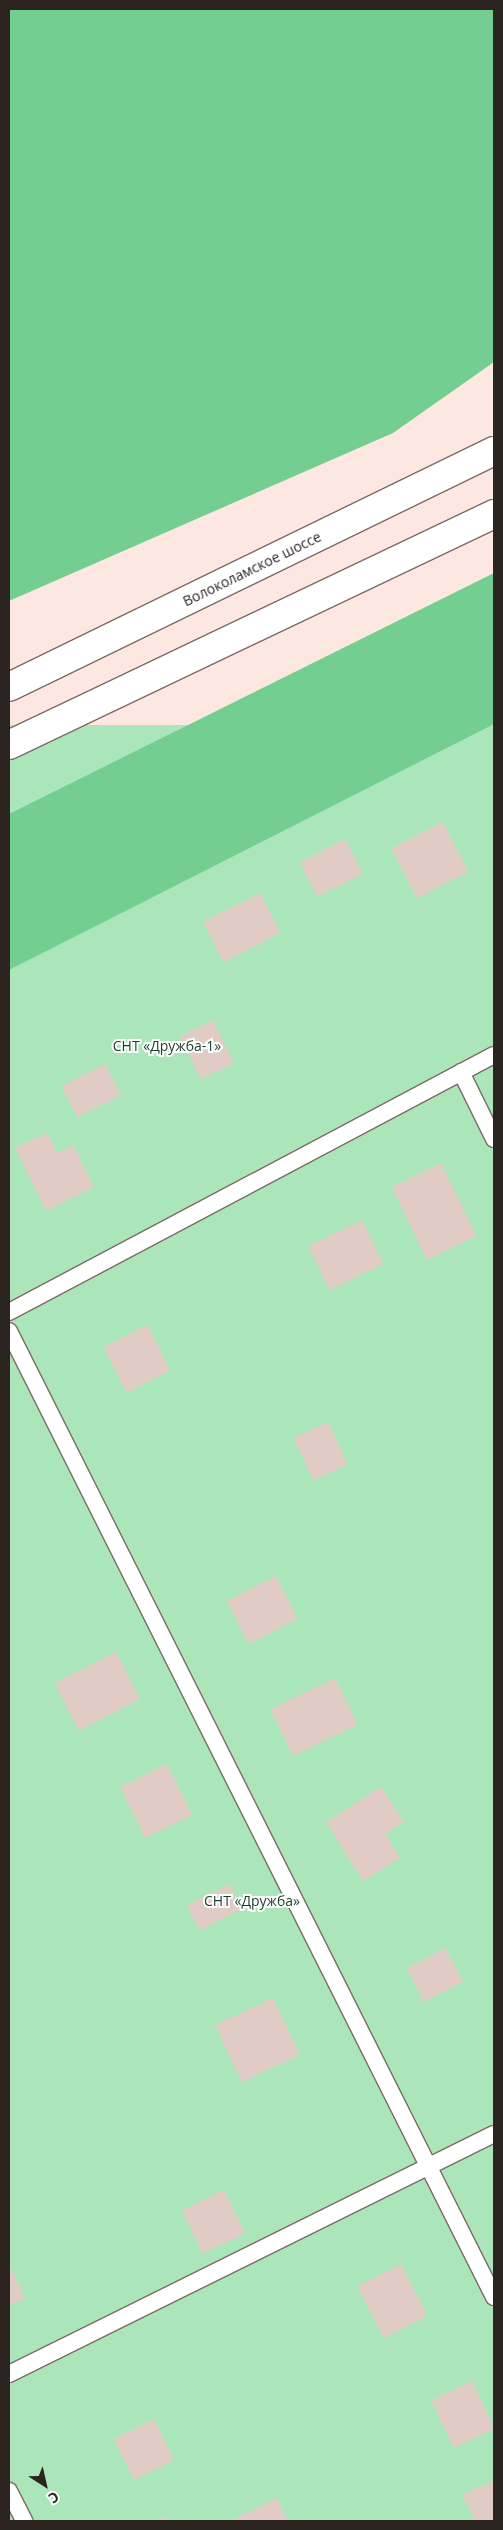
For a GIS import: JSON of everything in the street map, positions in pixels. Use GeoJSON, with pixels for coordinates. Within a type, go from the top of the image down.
{"type":"FeatureCollection","features":[{"type":"Feature","properties":{"kind":"main road","name":"Волоколамское шоссе"},"geometry":{"type":"LineString","coordinates":[[9,687],[494,451]]}},
{"type":"Feature","properties":{"kind":"main road"},"geometry":{"type":"LineString","coordinates":[[9,745],[494,514]]}},
{"type":"Feature","properties":{"kind":"lane"},"geometry":{"type":"LineString","coordinates":[[9,1312],[494,1055]]}},
{"type":"Feature","properties":{"kind":"lane"},"geometry":{"type":"LineString","coordinates":[[461,1072],[494,1139]]}},
{"type":"Feature","properties":{"kind":"lane"},"geometry":{"type":"LineString","coordinates":[[9,1331],[427,2167],[494,2297]]}},
{"type":"Feature","properties":{"kind":"lane"},"geometry":{"type":"LineString","coordinates":[[9,2374],[494,2134]]}},
{"type":"Feature","properties":{"kind":"lane"},"geometry":{"type":"LineString","coordinates":[[9,2491],[24,2521]]}},
{"type":"Feature","properties":{"kind":"green space"},"geometry":{"type":"Polygon","coordinates":[[[9,9],[494,9],[494,362],[393,433],[9,601],[9,9]]]}},
{"type":"Feature","properties":{"kind":"green space"},"geometry":{"type":"Polygon","coordinates":[[[494,573],[494,724],[9,970],[9,814],[494,573]]]}},
{"type":"Feature","properties":{"kind":"green space","name":"СНТ «Дружба»"},"geometry":{"type":"Polygon","coordinates":[[[9,725],[494,725],[494,2521],[9,2521],[9,725]]]}},
{"type":"Feature","properties":{"kind":"building"},"geometry":{"type":"Polygon","coordinates":[[[443,822],[468,872],[417,898],[391,848],[443,822]]]}},
{"type":"Feature","properties":{"kind":"building"},"geometry":{"type":"Polygon","coordinates":[[[345,839],[363,874],[317,897],[300,862],[345,839]]]}},
{"type":"Feature","properties":{"kind":"building"},"geometry":{"type":"Polygon","coordinates":[[[260,893],[280,933],[223,962],[203,922],[260,893]]]}},
{"type":"Feature","properties":{"kind":"building"},"geometry":{"type":"Polygon","coordinates":[[[213,1020],[234,1063],[201,1079],[180,1036],[213,1020]]]}},
{"type":"Feature","properties":{"kind":"building"},"geometry":{"type":"Polygon","coordinates":[[[105,1064],[121,1095],[77,1117],[61,1086],[105,1064]]]}},
{"type":"Feature","properties":{"kind":"building"},"geometry":{"type":"Polygon","coordinates":[[[47,1133],[57,1153],[73,1145],[94,1187],[46,1211],[15,1148],[47,1133]]]}},
{"type":"Feature","properties":{"kind":"building"},"geometry":{"type":"Polygon","coordinates":[[[441,1163],[477,1236],[427,1260],[392,1187],[441,1163]]]}},
{"type":"Feature","properties":{"kind":"building"},"geometry":{"type":"Polygon","coordinates":[[[362,1220],[383,1264],[330,1290],[308,1246],[362,1220]]]}},
{"type":"Feature","properties":{"kind":"building"},"geometry":{"type":"Polygon","coordinates":[[[147,1325],[170,1370],[126,1393],[103,1347],[147,1325]]]}},
{"type":"Feature","properties":{"kind":"building"},"geometry":{"type":"Polygon","coordinates":[[[328,1422],[348,1465],[313,1481],[294,1438],[328,1422]]]}},
{"type":"Feature","properties":{"kind":"building"},"geometry":{"type":"Polygon","coordinates":[[[276,1576],[298,1619],[249,1644],[227,1601],[276,1576]]]}},
{"type":"Feature","properties":{"kind":"building"},"geometry":{"type":"Polygon","coordinates":[[[116,1652],[140,1699],[79,1731],[55,1683],[116,1652]]]}},
{"type":"Feature","properties":{"kind":"building"},"geometry":{"type":"Polygon","coordinates":[[[335,1678],[358,1725],[293,1756],[270,1710],[335,1678]]]}},
{"type":"Feature","properties":{"kind":"building"},"geometry":{"type":"Polygon","coordinates":[[[167,1764],[192,1815],[145,1838],[120,1787],[167,1764]]]}},
{"type":"Feature","properties":{"kind":"building"},"geometry":{"type":"Polygon","coordinates":[[[381,1787],[404,1822],[385,1834],[400,1858],[363,1881],[326,1822],[381,1787]]]}},
{"type":"Feature","properties":{"kind":"building"},"geometry":{"type":"Polygon","coordinates":[[[229,1884],[242,1909],[200,1930],[187,1905],[229,1884]]]}},
{"type":"Feature","properties":{"kind":"building"},"geometry":{"type":"Polygon","coordinates":[[[446,1948],[463,1982],[424,2002],[407,1968],[446,1948]]]}},
{"type":"Feature","properties":{"kind":"building"},"geometry":{"type":"Polygon","coordinates":[[[273,1998],[300,2055],[242,2082],[215,2025],[273,1998]]]}},
{"type":"Feature","properties":{"kind":"building"},"geometry":{"type":"Polygon","coordinates":[[[224,2190],[245,2233],[203,2254],[182,2211],[224,2190]]]}},
{"type":"Feature","properties":{"kind":"building"},"geometry":{"type":"Polygon","coordinates":[[[401,2264],[427,2316],[384,2338],[357,2286],[401,2264]]]}},
{"type":"Feature","properties":{"kind":"building"},"geometry":{"type":"Polygon","coordinates":[[[9,2265],[25,2298],[9,2305],[9,2265]]]}},
{"type":"Feature","properties":{"kind":"building"},"geometry":{"type":"Polygon","coordinates":[[[472,2381],[494,2429],[454,2448],[431,2400],[472,2381]]]}},
{"type":"Feature","properties":{"kind":"building"},"geometry":{"type":"Polygon","coordinates":[[[154,2419],[174,2460],[134,2480],[114,2439],[154,2419]]]}},
{"type":"Feature","properties":{"kind":"building"},"geometry":{"type":"Polygon","coordinates":[[[494,2480],[494,2521],[475,2521],[463,2495],[494,2480]]]}},
{"type":"Feature","properties":{"kind":"building"},"geometry":{"type":"Polygon","coordinates":[[[277,2498],[288,2521],[230,2521],[277,2498]]]}},
{"type":"Feature","properties":{"kind":"building"},"geometry":{"type":"Polygon","coordinates":[[[165,2516],[167,2521],[155,2521],[165,2516]]]}},
{"type":"Feature","properties":{"kind":"park label","name":"СНТ «Дружба-1»"},"geometry":{"type":"Point","coordinates":[167,1046]}}]}
